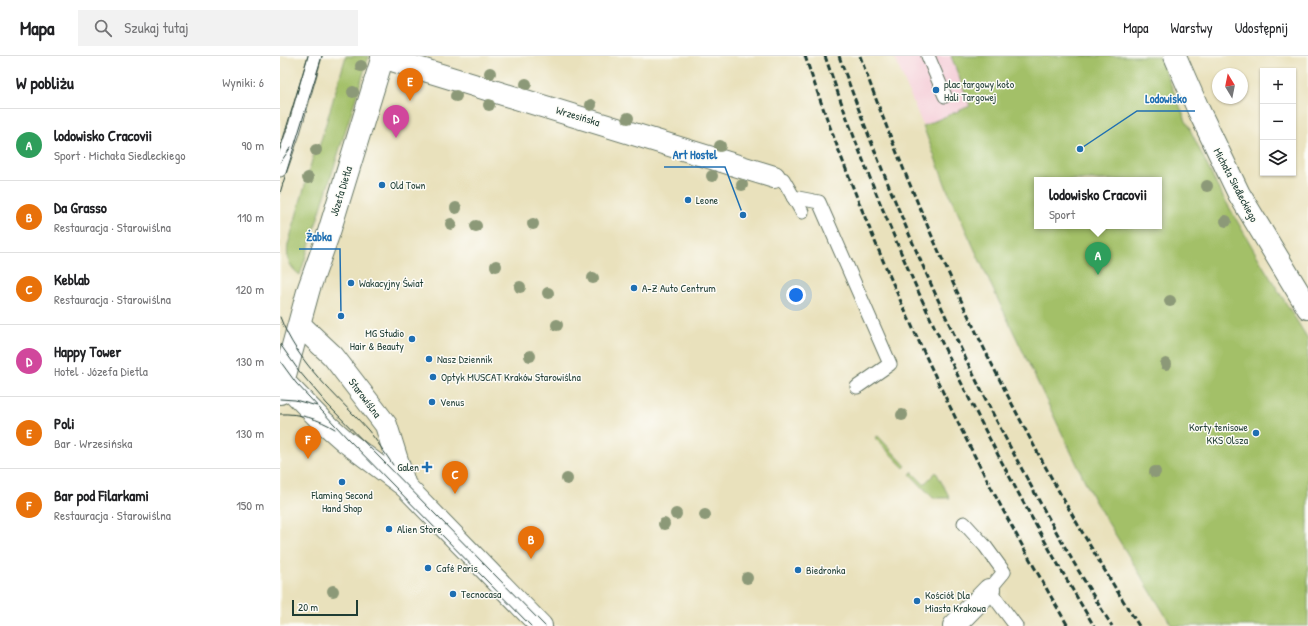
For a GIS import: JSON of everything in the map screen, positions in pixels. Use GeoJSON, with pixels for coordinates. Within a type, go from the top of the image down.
{"type":"FeatureCollection","features":[{"type":"Feature","properties":{"kind":"street","name":"Wrzesińska"},"geometry":{"type":"LineString","coordinates":[[382,56],[774,177]]}},
{"type":"Feature","properties":{"kind":"street","name":"Józefa Dietla"},"geometry":{"type":"LineString","coordinates":[[281,384],[300,325],[309,288],[328,232],[382,56]]}},
{"type":"Feature","properties":{"kind":"street","name":"Michała Siedleckiego"},"geometry":{"type":"LineString","coordinates":[[1175,56],[1199,111],[1239,194],[1308,308]]}},
{"type":"Feature","properties":{"kind":"street","name":"Starowiślna"},"geometry":{"type":"LineString","coordinates":[[300,325],[333,356],[386,425],[405,486]]}},
{"type":"Feature","properties":{"kind":"street","name":"Starowiślna"},"geometry":{"type":"LineString","coordinates":[[281,384],[346,442],[405,486],[540,626]]}},
{"type":"Feature","properties":{"kind":"street"},"geometry":{"type":"LineString","coordinates":[[954,626],[989,590]]}},
{"type":"Feature","properties":{"kind":"lane"},"geometry":{"type":"LineString","coordinates":[[280,169],[315,56]]}},
{"type":"Feature","properties":{"kind":"lane"},"geometry":{"type":"LineString","coordinates":[[928,56],[945,96]]}},
{"type":"Feature","properties":{"kind":"lane"},"geometry":{"type":"LineString","coordinates":[[280,143],[292,133]]}},
{"type":"Feature","properties":{"kind":"lane"},"geometry":{"type":"LineString","coordinates":[[774,177],[783,179],[802,212]]}},
{"type":"Feature","properties":{"kind":"lane"},"geometry":{"type":"LineString","coordinates":[[793,197],[819,202],[890,364],[857,387]]}},
{"type":"Feature","properties":{"kind":"lane"},"geometry":{"type":"LineString","coordinates":[[964,523],[986,546],[1004,572],[989,590],[1016,626]]}},
{"type":"Feature","properties":{"kind":"shaded area","name":"plac targowy koło Hali Targowej"},"geometry":{"type":"Polygon","coordinates":[[[894,56],[951,56],[970,106],[923,126],[894,56]]]}},
{"type":"Feature","properties":{"kind":"green space"},"geometry":{"type":"Polygon","coordinates":[[[346,56],[369,56],[300,275],[293,269],[289,262],[287,254],[288,245],[316,146],[319,147],[346,56]]]}},
{"type":"Feature","properties":{"kind":"green space"},"geometry":{"type":"Polygon","coordinates":[[[951,56],[1159,56],[1186,121],[1217,186],[1263,266],[1308,339],[1308,626],[1172,626],[1094,500],[991,285],[947,189],[923,126],[970,106],[951,56]]]}},
{"type":"Feature","properties":{"kind":"green space"},"geometry":{"type":"Polygon","coordinates":[[[878,436],[906,466],[904,468],[875,438],[878,436]]]}},
{"type":"Feature","properties":{"kind":"green space"},"geometry":{"type":"Polygon","coordinates":[[[912,472],[924,484],[936,472],[950,498],[933,498],[910,474],[912,472]]]}},
{"type":"Feature","properties":{"kind":"tram line"},"geometry":{"type":"LineString","coordinates":[[280,149],[308,56]]}},
{"type":"Feature","properties":{"kind":"tram line"},"geometry":{"type":"LineString","coordinates":[[280,193],[322,56]]}},
{"type":"Feature","properties":{"kind":"tram line"},"geometry":{"type":"LineString","coordinates":[[280,163],[291,147]]}},
{"type":"Feature","properties":{"kind":"tram line"},"geometry":{"type":"LineString","coordinates":[[280,317],[297,350],[307,364],[330,391],[368,430],[393,465]]}},
{"type":"Feature","properties":{"kind":"tram line"},"geometry":{"type":"LineString","coordinates":[[280,344],[299,371],[327,404],[545,626]]}},
{"type":"Feature","properties":{"kind":"tram line"},"geometry":{"type":"LineString","coordinates":[[280,361],[296,383],[348,439],[531,626]]}},
{"type":"Feature","properties":{"kind":"tram line"},"geometry":{"type":"LineString","coordinates":[[280,399],[295,400],[317,406]]}},
{"type":"Feature","properties":{"kind":"tram line"},"geometry":{"type":"LineString","coordinates":[[280,414],[309,417],[335,429]]}},
{"type":"Feature","properties":{"kind":"railway"},"geometry":{"type":"LineString","coordinates":[[805,56],[859,204],[922,348],[992,489],[1068,626]]}},
{"type":"Feature","properties":{"kind":"railway"},"geometry":{"type":"LineString","coordinates":[[825,56],[881,204],[944,348],[1016,489],[1094,626]]}},
{"type":"Feature","properties":{"kind":"railway"},"geometry":{"type":"LineString","coordinates":[[839,56],[899,211],[967,362],[1040,502],[1075,565],[1112,626]]}},
{"type":"Feature","properties":{"kind":"railway"},"geometry":{"type":"LineString","coordinates":[[860,56],[918,204],[950,277],[984,348],[1058,489],[1139,626]]}},
{"type":"Feature","properties":{"kind":"place","name":"plac targowy koło Hali Targowej"},"geometry":{"type":"Point","coordinates":[936,90]}},
{"type":"Feature","properties":{"kind":"place","name":"Poli"},"geometry":{"type":"Point","coordinates":[410,101]}},
{"type":"Feature","properties":{"kind":"place","name":"Happy Tower"},"geometry":{"type":"Point","coordinates":[396,138]}},
{"type":"Feature","properties":{"kind":"place","name":"Lodowisko"},"geometry":{"type":"Point","coordinates":[1080,149]}},
{"type":"Feature","properties":{"kind":"place","name":"Old Town"},"geometry":{"type":"Point","coordinates":[382,185]}},
{"type":"Feature","properties":{"kind":"place","name":"Leone"},"geometry":{"type":"Point","coordinates":[688,200]}},
{"type":"Feature","properties":{"kind":"place","name":"Art Hostel"},"geometry":{"type":"Point","coordinates":[743,215]}},
{"type":"Feature","properties":{"kind":"place","name":"lodowisko Cracovii"},"geometry":{"type":"Point","coordinates":[1098,275]}},
{"type":"Feature","properties":{"kind":"place","name":"Wakacyjny Świat"},"geometry":{"type":"Point","coordinates":[351,283]}},
{"type":"Feature","properties":{"kind":"place","name":"A-Z Auto Centrum"},"geometry":{"type":"Point","coordinates":[634,288]}},
{"type":"Feature","properties":{"kind":"place","name":"Żabka"},"geometry":{"type":"Point","coordinates":[341,316]}},
{"type":"Feature","properties":{"kind":"place","name":"MG Studio Hair & Beauty"},"geometry":{"type":"Point","coordinates":[412,339]}},
{"type":"Feature","properties":{"kind":"place","name":"Nasz Dziennik"},"geometry":{"type":"Point","coordinates":[429,359]}},
{"type":"Feature","properties":{"kind":"place","name":"Optyk MUSCAT Kraków Starowiślna"},"geometry":{"type":"Point","coordinates":[433,377]}},
{"type":"Feature","properties":{"kind":"place","name":"Venus"},"geometry":{"type":"Point","coordinates":[432,402]}},
{"type":"Feature","properties":{"kind":"place","name":"Korty tenisowe KKS Olsza"},"geometry":{"type":"Point","coordinates":[1256,433]}},
{"type":"Feature","properties":{"kind":"place","name":"Bar pod Filarkami"},"geometry":{"type":"Point","coordinates":[308,459]}},
{"type":"Feature","properties":{"kind":"place","name":"Galen"},"geometry":{"type":"Point","coordinates":[427,467]}},
{"type":"Feature","properties":{"kind":"place","name":"Flaming Second Hand Shop"},"geometry":{"type":"Point","coordinates":[342,482]}},
{"type":"Feature","properties":{"kind":"place","name":"Keblab"},"geometry":{"type":"Point","coordinates":[455,494]}},
{"type":"Feature","properties":{"kind":"place","name":"Alien Store"},"geometry":{"type":"Point","coordinates":[389,529]}},
{"type":"Feature","properties":{"kind":"place","name":"Da Grasso"},"geometry":{"type":"Point","coordinates":[531,559]}},
{"type":"Feature","properties":{"kind":"place","name":"Café Paris"},"geometry":{"type":"Point","coordinates":[428,568]}},
{"type":"Feature","properties":{"kind":"place","name":"Biedronka"},"geometry":{"type":"Point","coordinates":[798,570]}},
{"type":"Feature","properties":{"kind":"place","name":"Tecnocasa"},"geometry":{"type":"Point","coordinates":[453,594]}},
{"type":"Feature","properties":{"kind":"place","name":"Kościół Dla Miasta Krakowa"},"geometry":{"type":"Point","coordinates":[917,601]}}]}
